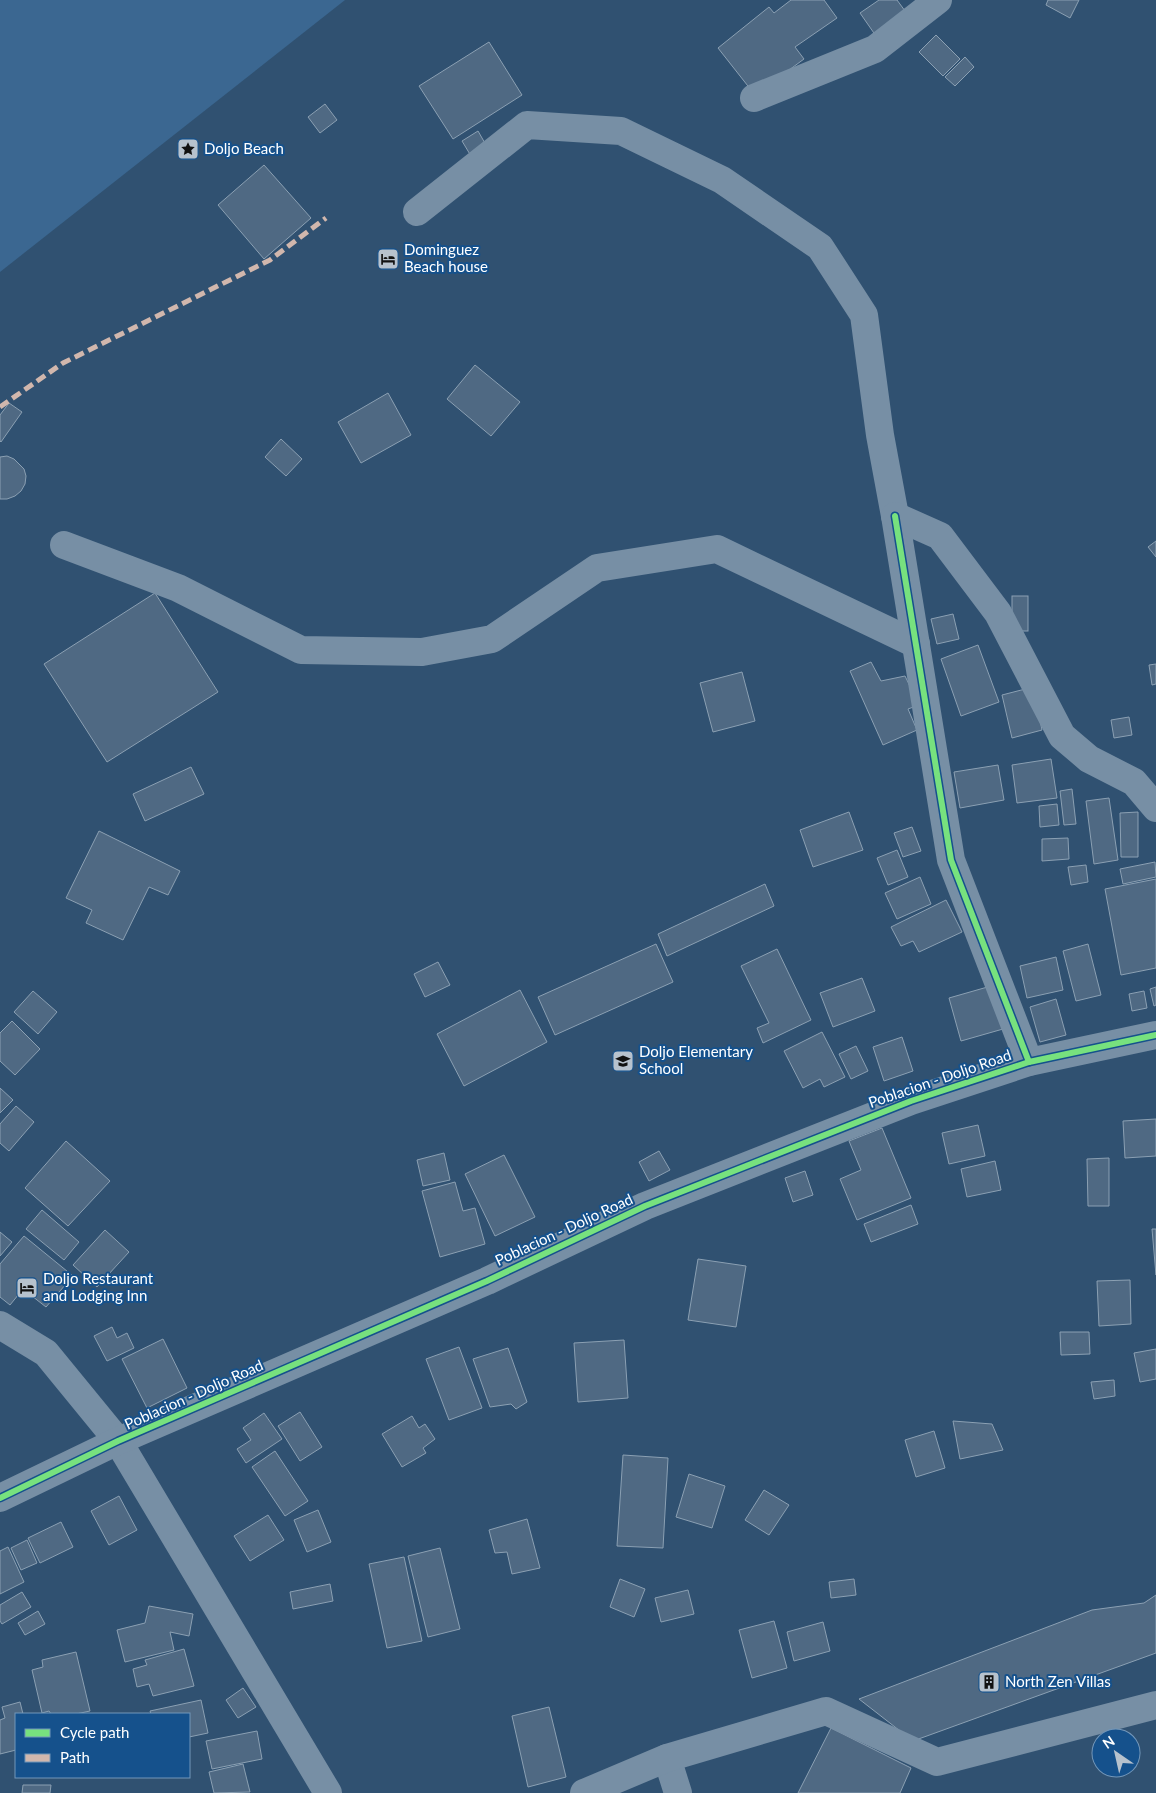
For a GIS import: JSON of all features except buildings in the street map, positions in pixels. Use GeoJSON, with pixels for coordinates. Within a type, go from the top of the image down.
{"type":"FeatureCollection","features":[{"type":"Feature","properties":{"kind":"street"},"geometry":{"type":"LineString","coordinates":[[754,98],[875,49],[938,0]]}},
{"type":"Feature","properties":{"kind":"street"},"geometry":{"type":"LineString","coordinates":[[417,212],[527,125],[621,131],[722,180],[820,247],[864,315],[880,435],[951,860],[1029,1062]]}},
{"type":"Feature","properties":{"kind":"street"},"geometry":{"type":"LineString","coordinates":[[895,516],[940,536],[998,613],[1062,736],[1089,759],[1134,782],[1156,808]]}},
{"type":"Feature","properties":{"kind":"street"},"geometry":{"type":"LineString","coordinates":[[64,545],[178,588],[301,650],[422,652],[492,639],[597,568],[717,549],[916,644]]}},
{"type":"Feature","properties":{"kind":"street","name":"Poblacion - Doljo Road"},"geometry":{"type":"LineString","coordinates":[[0,1498],[118,1442],[487,1281],[645,1206],[911,1101],[1029,1062],[1156,1035]]}},
{"type":"Feature","properties":{"kind":"street"},"geometry":{"type":"LineString","coordinates":[[0,1325],[46,1353],[118,1442],[328,1793]]}},
{"type":"Feature","properties":{"kind":"street"},"geometry":{"type":"LineString","coordinates":[[584,1793],[667,1758],[826,1711],[936,1762],[1156,1705]]}},
{"type":"Feature","properties":{"kind":"street"},"geometry":{"type":"LineString","coordinates":[[667,1758],[678,1793]]}},
{"type":"Feature","properties":{"kind":"water"},"geometry":{"type":"Polygon","coordinates":[[[0,0],[345,0],[0,272],[0,0]]]}},
{"type":"Feature","properties":{"kind":"marked path"},"geometry":{"type":"LineString","coordinates":[[0,407],[63,363],[270,260],[326,218]]}},
{"type":"Feature","properties":{"kind":"cycle path"},"geometry":{"type":"LineString","coordinates":[[895,516],[951,860],[1029,1062]]}},
{"type":"Feature","properties":{"kind":"cycle path"},"geometry":{"type":"LineString","coordinates":[[0,1498],[118,1441],[487,1281],[645,1206],[911,1101],[1029,1062],[1156,1035]]}},
{"type":"Feature","properties":{"kind":"place","name":"Doljo Beach"},"geometry":{"type":"Point","coordinates":[188,149]}},
{"type":"Feature","properties":{"kind":"place","name":"Dominguez Beach house"},"geometry":{"type":"Point","coordinates":[388,259]}},
{"type":"Feature","properties":{"kind":"place","name":"Doljo Elementary School"},"geometry":{"type":"Point","coordinates":[623,1061]}},
{"type":"Feature","properties":{"kind":"place","name":"Doljo Restaurant and Lodging Inn"},"geometry":{"type":"Point","coordinates":[27,1288]}},
{"type":"Feature","properties":{"kind":"place","name":"North Zen Villas"},"geometry":{"type":"Point","coordinates":[989,1682]}}]}
